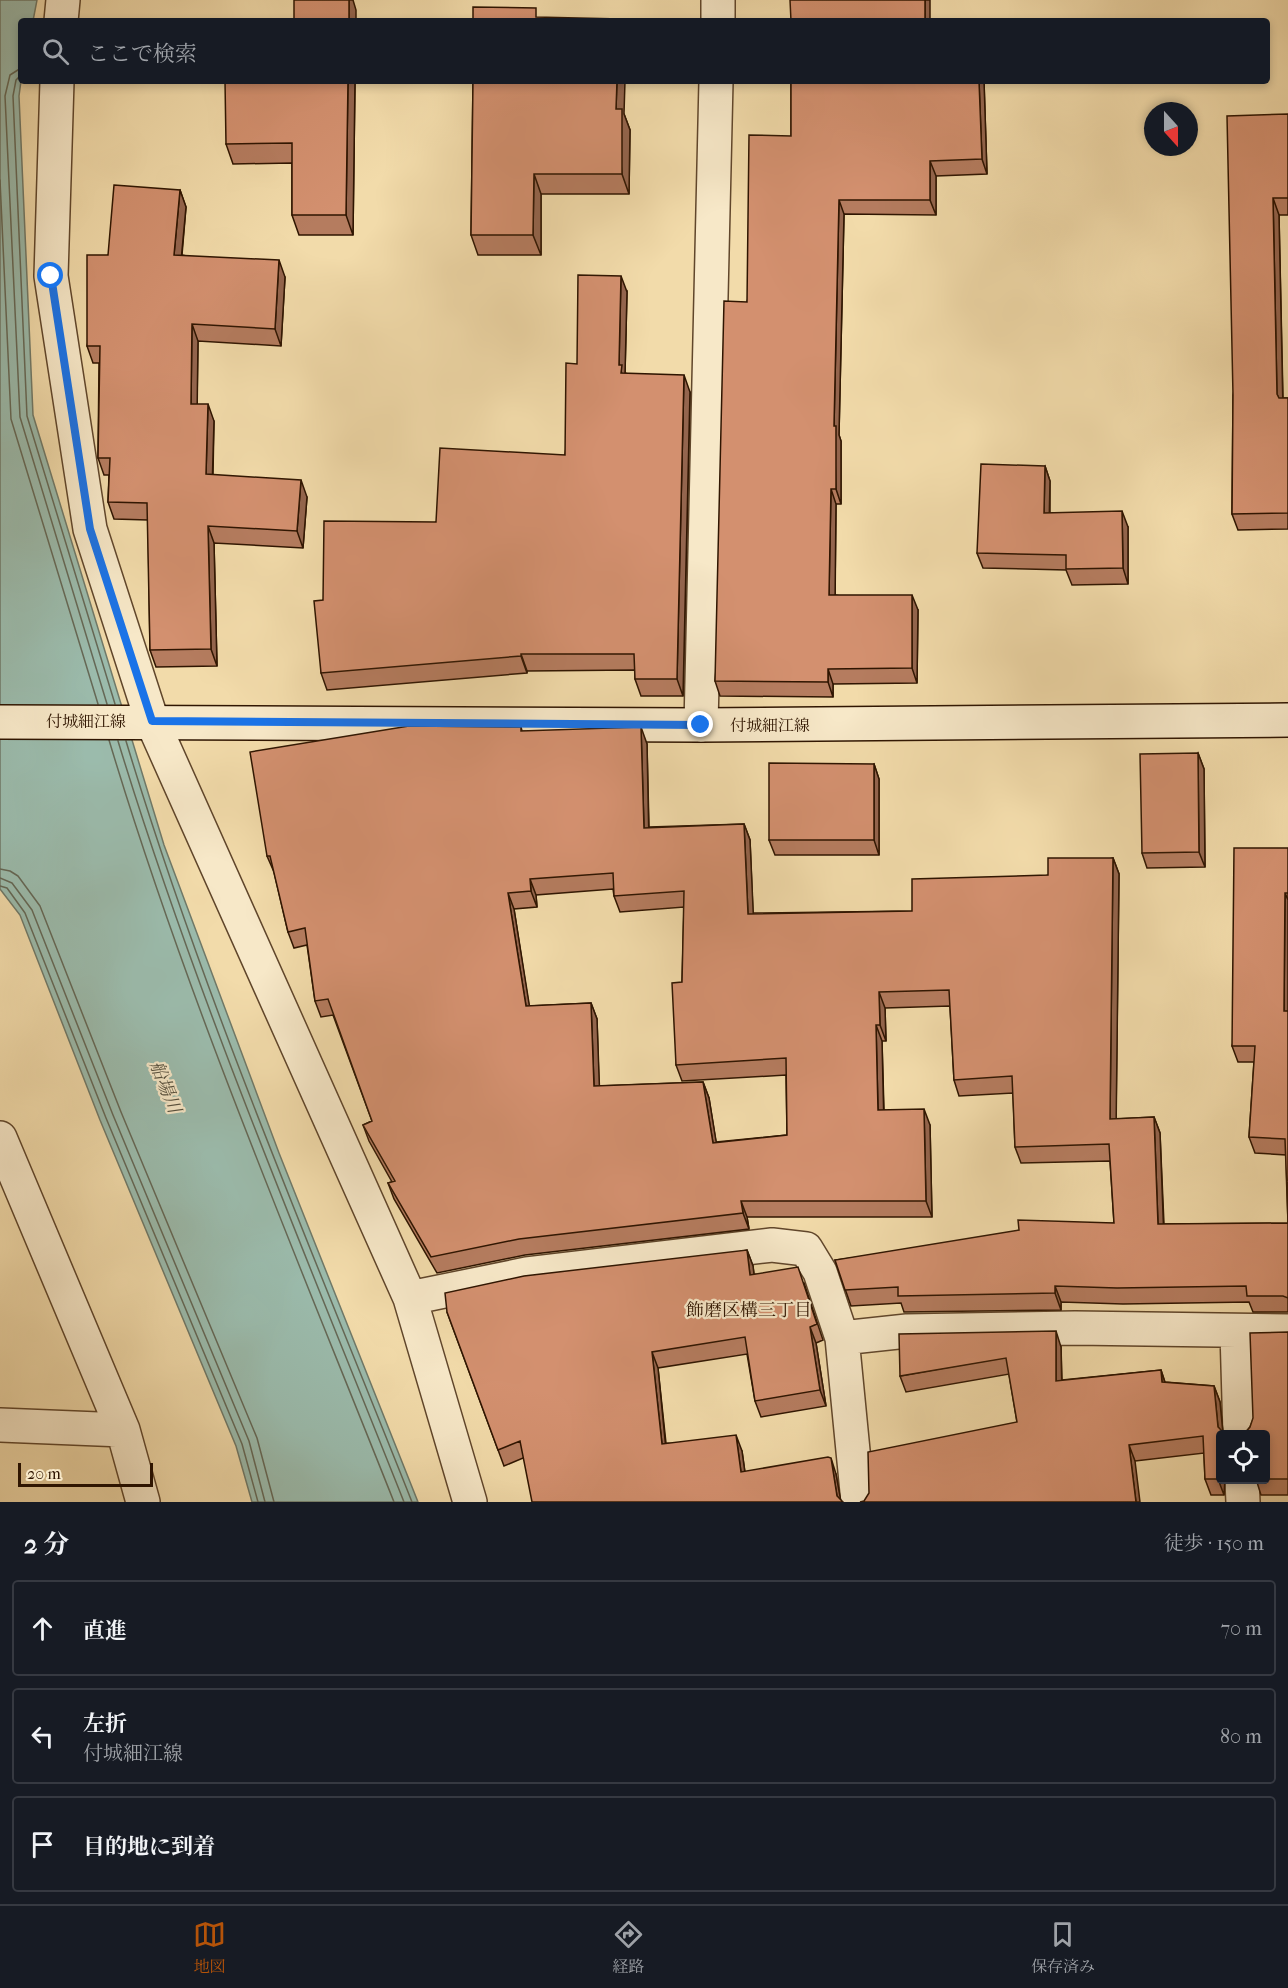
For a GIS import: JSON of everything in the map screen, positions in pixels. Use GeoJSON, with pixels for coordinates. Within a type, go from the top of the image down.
{"type":"FeatureCollection","features":[{"type":"Feature","properties":{"kind":"street"},"geometry":{"type":"LineString","coordinates":[[61,18],[63,0]]}},
{"type":"Feature","properties":{"kind":"street"},"geometry":{"type":"LineString","coordinates":[[718,0],[718,18]]}},
{"type":"Feature","properties":{"kind":"street"},"geometry":{"type":"LineString","coordinates":[[57,84],[51,276],[90,529],[143,721],[410,1298],[470,1502]]}},
{"type":"Feature","properties":{"kind":"street"},"geometry":{"type":"LineString","coordinates":[[701,725],[716,84]]}},
{"type":"Feature","properties":{"kind":"street","name":"付城細江線"},"geometry":{"type":"LineString","coordinates":[[0,722],[701,725],[1288,720]]}},
{"type":"Feature","properties":{"kind":"street"},"geometry":{"type":"LineString","coordinates":[[0,1137],[123,1430],[143,1502]]}},
{"type":"Feature","properties":{"kind":"street"},"geometry":{"type":"LineString","coordinates":[[410,1298],[527,1274],[772,1245],[806,1250],[820,1272],[842,1338],[858,1502]]}},
{"type":"Feature","properties":{"kind":"street"},"geometry":{"type":"LineString","coordinates":[[842,1338],[907,1331],[1075,1328],[1288,1331]]}},
{"type":"Feature","properties":{"kind":"street"},"geometry":{"type":"LineString","coordinates":[[1237,1332],[1240,1430]]}},
{"type":"Feature","properties":{"kind":"street"},"geometry":{"type":"LineString","coordinates":[[0,1425],[123,1430]]}},
{"type":"Feature","properties":{"kind":"street"},"geometry":{"type":"LineString","coordinates":[[1242,1484],[1243,1502]]}},
{"type":"Feature","properties":{"kind":"water","name":"船場川"},"geometry":{"type":"Polygon","coordinates":[[[0,0],[37,0],[34,18],[18,18],[18,84],[21,84],[19,96],[33,415],[164,845],[279,1153],[418,1502],[252,1502],[236,1446],[100,1120],[20,915],[0,889],[0,0]]]}},
{"type":"Feature","properties":{"kind":"building"},"geometry":{"type":"Polygon","coordinates":[[[294,0],[349,0],[349,18],[294,18],[294,0]]]}},
{"type":"Feature","properties":{"kind":"building"},"geometry":{"type":"Polygon","coordinates":[[[790,0],[925,0],[925,18],[791,18],[790,0]]]}},
{"type":"Feature","properties":{"kind":"building"},"geometry":{"type":"Polygon","coordinates":[[[473,7],[536,8],[536,17],[578,18],[473,18],[473,7]]]}},
{"type":"Feature","properties":{"kind":"building"},"geometry":{"type":"Polygon","coordinates":[[[225,84],[348,84],[346,215],[292,215],[292,143],[226,144],[225,84]]]}},
{"type":"Feature","properties":{"kind":"building"},"geometry":{"type":"Polygon","coordinates":[[[473,84],[617,84],[616,109],[622,109],[622,174],[534,174],[533,235],[471,235],[473,84]]]}},
{"type":"Feature","properties":{"kind":"building"},"geometry":{"type":"Polygon","coordinates":[[[791,84],[979,84],[982,159],[930,161],[930,200],[839,200],[834,426],[836,426],[836,489],[831,489],[829,595],[912,595],[912,668],[828,669],[828,682],[715,681],[724,301],[747,302],[749,135],[791,136],[791,84]]]}},
{"type":"Feature","properties":{"kind":"building"},"geometry":{"type":"Polygon","coordinates":[[[1288,114],[1288,198],[1273,198],[1277,394],[1279,398],[1288,398],[1288,513],[1232,514],[1233,395],[1227,116],[1288,114]]]}},
{"type":"Feature","properties":{"kind":"building"},"geometry":{"type":"Polygon","coordinates":[[[114,185],[180,190],[174,255],[279,260],[275,329],[192,324],[191,404],[208,404],[206,474],[301,480],[297,531],[208,526],[211,649],[150,650],[147,503],[108,502],[110,458],[98,458],[100,346],[87,346],[87,255],[108,255],[114,185]]]}},
{"type":"Feature","properties":{"kind":"building"},"geometry":{"type":"Polygon","coordinates":[[[578,275],[621,276],[619,365],[622,365],[621,373],[684,375],[677,679],[635,679],[634,654],[521,654],[521,656],[321,673],[314,601],[323,600],[324,521],[436,522],[440,448],[565,455],[566,363],[577,364],[578,275]]]}},
{"type":"Feature","properties":{"kind":"building"},"geometry":{"type":"Polygon","coordinates":[[[981,464],[1045,466],[1044,513],[1122,511],[1123,568],[1066,569],[1066,555],[977,553],[981,464]]]}},
{"type":"Feature","properties":{"kind":"building"},"geometry":{"type":"Polygon","coordinates":[[[409,726],[521,727],[521,731],[641,727],[644,828],[744,824],[748,914],[912,911],[912,879],[1048,875],[1048,858],[1113,858],[1110,1119],[1154,1117],[1158,1224],[1288,1223],[1288,1298],[1247,1296],[1246,1286],[1117,1288],[1055,1286],[1055,1293],[898,1296],[898,1287],[845,1290],[835,1260],[1019,1230],[1018,1220],[1114,1223],[1109,1144],[1015,1147],[1012,1076],[954,1080],[949,990],[879,992],[880,1025],[876,1025],[878,1110],[924,1109],[926,1201],[741,1201],[743,1213],[519,1239],[431,1257],[388,1183],[395,1181],[363,1125],[372,1121],[328,999],[315,1001],[305,928],[288,932],[270,856],[267,856],[250,752],[409,726]],[[613,873],[530,879],[531,891],[508,893],[526,1006],[591,1003],[594,1086],[703,1082],[713,1143],[787,1135],[786,1058],[676,1065],[672,983],[682,982],[684,891],[614,896],[613,873]]]}},
{"type":"Feature","properties":{"kind":"building"},"geometry":{"type":"Polygon","coordinates":[[[1198,753],[1199,852],[1142,853],[1140,754],[1198,753]]]}},
{"type":"Feature","properties":{"kind":"building"},"geometry":{"type":"Polygon","coordinates":[[[769,763],[874,764],[874,840],[769,840],[769,763]]]}},
{"type":"Feature","properties":{"kind":"building"},"geometry":{"type":"Polygon","coordinates":[[[1234,848],[1288,848],[1288,893],[1285,893],[1284,1011],[1288,1011],[1288,1223],[1285,1139],[1249,1137],[1255,1046],[1232,1046],[1234,848]]]}},
{"type":"Feature","properties":{"kind":"building"},"geometry":{"type":"Polygon","coordinates":[[[747,1250],[750,1275],[798,1267],[817,1324],[810,1327],[820,1390],[755,1401],[745,1337],[652,1352],[662,1444],[736,1435],[741,1472],[828,1457],[831,1458],[837,1496],[843,1502],[532,1502],[520,1441],[498,1450],[447,1312],[445,1293],[524,1276],[747,1250]]]}},
{"type":"Feature","properties":{"kind":"building"},"geometry":{"type":"Polygon","coordinates":[[[1056,1331],[1056,1381],[1161,1370],[1162,1382],[1214,1386],[1218,1427],[1221,1430],[1216,1430],[1216,1479],[1205,1479],[1203,1436],[1129,1445],[1136,1502],[860,1502],[864,1501],[869,1493],[868,1452],[1017,1422],[1006,1358],[900,1376],[899,1334],[1056,1331]]]}},
{"type":"Feature","properties":{"kind":"building"},"geometry":{"type":"Polygon","coordinates":[[[1288,1332],[1288,1479],[1270,1479],[1270,1430],[1247,1430],[1253,1418],[1250,1333],[1288,1332]]]}},
{"type":"Feature","properties":{"kind":"district","name":"飾磨区構三丁目"},"geometry":{"type":"Point","coordinates":[749,1310]}},
{"type":"Feature","properties":{"kind":"route"},"geometry":{"type":"LineString","coordinates":[[51,276],[90,529],[152,721],[701,725]]}}]}
